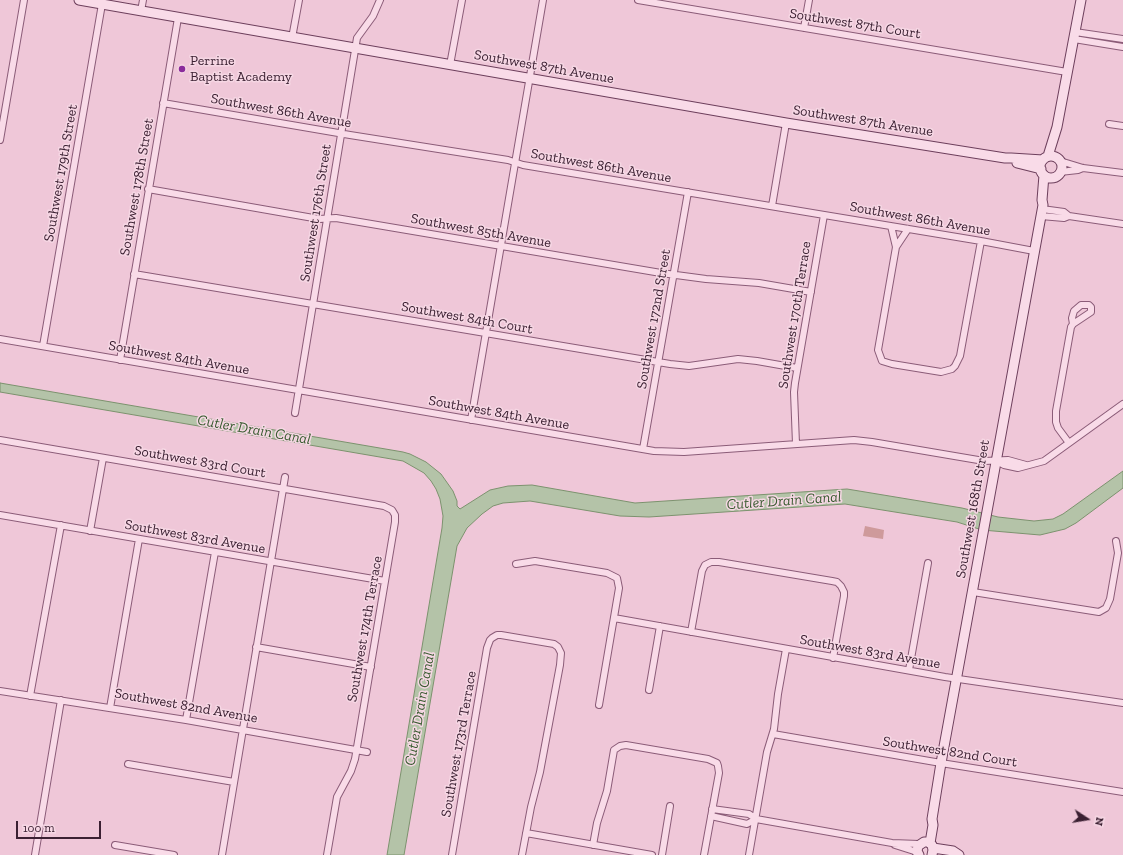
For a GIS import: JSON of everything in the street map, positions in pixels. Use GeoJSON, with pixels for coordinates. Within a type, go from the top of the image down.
{"type":"FeatureCollection","features":[{"type":"Feature","properties":{"kind":"street"},"geometry":{"type":"LineString","coordinates":[[0,140],[24,0]]}},
{"type":"Feature","properties":{"kind":"street","name":"Southwest 87th Avenue"},"geometry":{"type":"LineString","coordinates":[[79,0],[786,123],[1011,158],[1044,165]]}},
{"type":"Feature","properties":{"kind":"street"},"geometry":{"type":"LineString","coordinates":[[141,11],[143,0]]}},
{"type":"Feature","properties":{"kind":"street"},"geometry":{"type":"LineString","coordinates":[[292,38],[299,0]]}},
{"type":"Feature","properties":{"kind":"street","name":"Southwest 176th Street"},"geometry":{"type":"LineString","coordinates":[[295,413],[357,38],[373,16],[380,0]]}},
{"type":"Feature","properties":{"kind":"street"},"geometry":{"type":"LineString","coordinates":[[450,65],[462,0]]}},
{"type":"Feature","properties":{"kind":"street"},"geometry":{"type":"LineString","coordinates":[[471,420],[543,0]]}},
{"type":"Feature","properties":{"kind":"street","name":"Southwest 87th Court"},"geometry":{"type":"LineString","coordinates":[[638,0],[1067,72]]}},
{"type":"Feature","properties":{"kind":"street"},"geometry":{"type":"LineString","coordinates":[[804,28],[809,0]]}},
{"type":"Feature","properties":{"kind":"street","name":"Southwest 168th Street"},"geometry":{"type":"LineString","coordinates":[[919,854],[917,849],[929,847],[941,763],[1042,210],[1044,165],[1057,127],[1081,0]]}},
{"type":"Feature","properties":{"kind":"street","name":"Southwest 179th Street"},"geometry":{"type":"LineString","coordinates":[[43,346],[102,4]]}},
{"type":"Feature","properties":{"kind":"street","name":"Southwest 178th Street"},"geometry":{"type":"LineString","coordinates":[[120,360],[178,18]]}},
{"type":"Feature","properties":{"kind":"street"},"geometry":{"type":"LineString","coordinates":[[1075,36],[1123,39]]}},
{"type":"Feature","properties":{"kind":"street"},"geometry":{"type":"LineString","coordinates":[[1075,36],[1123,47]]}},
{"type":"Feature","properties":{"kind":"street","name":"Southwest 86th Avenue"},"geometry":{"type":"LineString","coordinates":[[163,103],[1034,251]]}},
{"type":"Feature","properties":{"kind":"street"},"geometry":{"type":"LineString","coordinates":[[772,206],[786,123]]}},
{"type":"Feature","properties":{"kind":"street"},"geometry":{"type":"LineString","coordinates":[[1109,124],[1123,126]]}},
{"type":"Feature","properties":{"kind":"street","name":"Southwest 168th Street"},"geometry":{"type":"LineString","coordinates":[[1042,210],[1062,166],[1059,160],[1057,127]]}},
{"type":"Feature","properties":{"kind":"street"},"geometry":{"type":"LineString","coordinates":[[1083,168],[1051,178],[1044,165],[1052,156],[1059,160],[1083,168],[1123,173]]}},
{"type":"Feature","properties":{"kind":"street","name":"Southwest 85th Avenue"},"geometry":{"type":"LineString","coordinates":[[148,189],[319,219],[336,218],[706,279],[759,283],[811,292]]}},
{"type":"Feature","properties":{"kind":"street","name":"Southwest 172nd Street"},"geometry":{"type":"LineString","coordinates":[[643,449],[688,192]]}},
{"type":"Feature","properties":{"kind":"street"},"geometry":{"type":"LineString","coordinates":[[1042,210],[1064,218],[1069,216],[1123,224]]}},
{"type":"Feature","properties":{"kind":"street","name":"Southwest 170th Terrace"},"geometry":{"type":"LineString","coordinates":[[796,444],[794,392],[824,215]]}},
{"type":"Feature","properties":{"kind":"street"},"geometry":{"type":"LineString","coordinates":[[891,226],[896,247]]}},
{"type":"Feature","properties":{"kind":"street"},"geometry":{"type":"LineString","coordinates":[[908,229],[896,247],[880,335],[878,350],[881,358],[886,363],[941,372],[952,369],[955,366],[960,356],[981,241]]}},
{"type":"Feature","properties":{"kind":"street","name":"Southwest 84th Court"},"geometry":{"type":"LineString","coordinates":[[134,274],[677,365],[689,366],[742,360],[797,368]]}},
{"type":"Feature","properties":{"kind":"street"},"geometry":{"type":"LineString","coordinates":[[1069,443],[1058,428],[1056,422],[1056,411],[1069,334],[1073,324]]}},
{"type":"Feature","properties":{"kind":"street","name":"Southwest 84th Avenue"},"geometry":{"type":"LineString","coordinates":[[0,339],[663,452],[684,452],[836,441],[861,441],[984,461],[996,461]]}},
{"type":"Feature","properties":{"kind":"street"},"geometry":{"type":"LineString","coordinates":[[996,461],[1008,460],[1026,465],[1044,461],[1123,404]]}},
{"type":"Feature","properties":{"kind":"street","name":"Southwest 83rd Court"},"geometry":{"type":"LineString","coordinates":[[0,440],[384,506],[390,508],[393,512]]}},
{"type":"Feature","properties":{"kind":"street"},"geometry":{"type":"LineString","coordinates":[[90,531],[102,458]]}},
{"type":"Feature","properties":{"kind":"street"},"geometry":{"type":"LineString","coordinates":[[222,855],[285,477]]}},
{"type":"Feature","properties":{"kind":"street","name":"Southwest 174th Terrace"},"geometry":{"type":"LineString","coordinates":[[327,855],[337,797],[351,771],[356,750],[395,522],[393,512]]}},
{"type":"Feature","properties":{"kind":"street","name":"Southwest 83rd Avenue"},"geometry":{"type":"LineString","coordinates":[[0,515],[385,581]]}},
{"type":"Feature","properties":{"kind":"street"},"geometry":{"type":"LineString","coordinates":[[30,696],[61,525]]}},
{"type":"Feature","properties":{"kind":"street"},"geometry":{"type":"LineString","coordinates":[[110,708],[139,539]]}},
{"type":"Feature","properties":{"kind":"street"},"geometry":{"type":"LineString","coordinates":[[973,592],[1096,612],[1103,610],[1108,605],[1110,598],[1118,553],[1116,541]]}},
{"type":"Feature","properties":{"kind":"street"},"geometry":{"type":"LineString","coordinates":[[186,720],[215,552]]}},
{"type":"Feature","properties":{"kind":"street"},"geometry":{"type":"LineString","coordinates":[[516,564],[535,560],[607,573],[617,578],[619,588],[599,705]]}},
{"type":"Feature","properties":{"kind":"street"},"geometry":{"type":"LineString","coordinates":[[691,632],[702,571],[708,563],[719,562],[832,581],[843,589],[843,601],[833,658]]}},
{"type":"Feature","properties":{"kind":"street"},"geometry":{"type":"LineString","coordinates":[[909,670],[928,563]]}},
{"type":"Feature","properties":{"kind":"street","name":"Southwest 83rd Avenue"},"geometry":{"type":"LineString","coordinates":[[614,618],[833,658],[1123,703]]}},
{"type":"Feature","properties":{"kind":"street"},"geometry":{"type":"LineString","coordinates":[[649,690],[660,626]]}},
{"type":"Feature","properties":{"kind":"street","name":"Southwest 173rd Terrace"},"geometry":{"type":"LineString","coordinates":[[452,855],[487,648],[490,640],[497,635],[551,643],[557,646],[560,650],[560,665],[539,777],[526,833]]}},
{"type":"Feature","properties":{"kind":"street"},"geometry":{"type":"LineString","coordinates":[[256,647],[371,667]]}},
{"type":"Feature","properties":{"kind":"street"},"geometry":{"type":"LineString","coordinates":[[749,855],[769,746],[773,734],[786,649]]}},
{"type":"Feature","properties":{"kind":"street","name":"Southwest 82nd Avenue"},"geometry":{"type":"LineString","coordinates":[[0,691],[186,720],[368,752]]}},
{"type":"Feature","properties":{"kind":"street"},"geometry":{"type":"LineString","coordinates":[[35,855],[61,700]]}},
{"type":"Feature","properties":{"kind":"street","name":"Southwest 82nd Court"},"geometry":{"type":"LineString","coordinates":[[773,734],[1123,792]]}},
{"type":"Feature","properties":{"kind":"street"},"geometry":{"type":"LineString","coordinates":[[593,845],[597,823],[607,791],[614,750],[618,747],[626,746],[708,759],[717,763],[718,773],[704,855]]}},
{"type":"Feature","properties":{"kind":"street"},"geometry":{"type":"LineString","coordinates":[[128,764],[234,782]]}},
{"type":"Feature","properties":{"kind":"street"},"geometry":{"type":"LineString","coordinates":[[662,855],[670,806]]}},
{"type":"Feature","properties":{"kind":"street"},"geometry":{"type":"LineString","coordinates":[[712,809],[749,814],[756,819],[892,843],[952,851],[959,855]]}},
{"type":"Feature","properties":{"kind":"street"},"geometry":{"type":"LineString","coordinates":[[711,816],[747,824],[756,819]]}},
{"type":"Feature","properties":{"kind":"street"},"geometry":{"type":"LineString","coordinates":[[522,855],[526,833],[652,855]]}},
{"type":"Feature","properties":{"kind":"street"},"geometry":{"type":"LineString","coordinates":[[892,843],[919,854]]}},
{"type":"Feature","properties":{"kind":"street"},"geometry":{"type":"LineString","coordinates":[[115,845],[174,855]]}},
{"type":"Feature","properties":{"kind":"street"},"geometry":{"type":"LineString","coordinates":[[929,847],[948,855]]}},
{"type":"Feature","properties":{"kind":"shaded area"},"geometry":{"type":"Polygon","coordinates":[[[865,526],[884,530],[883,539],[863,536],[865,526]]]}},
{"type":"Feature","properties":{"kind":"water","name":"Cutler Drain Canal"},"geometry":{"type":"Polygon","coordinates":[[[0,383],[403,452],[426,462],[441,474],[453,491],[457,501],[457,506],[460,509],[490,490],[508,486],[532,485],[635,503],[847,489],[962,508],[998,517],[1034,521],[1053,519],[1063,514],[1123,471],[1123,488],[1076,523],[1065,529],[1040,535],[982,530],[957,522],[845,504],[649,517],[620,516],[530,501],[503,503],[493,506],[467,528],[457,546],[404,855],[387,855],[442,528],[443,516],[440,499],[431,481],[424,473],[403,461],[0,392],[0,383]]]}},
{"type":"Feature","properties":{"kind":"place","name":"Perrine Baptist Academy"},"geometry":{"type":"Point","coordinates":[182,69]}}]}
